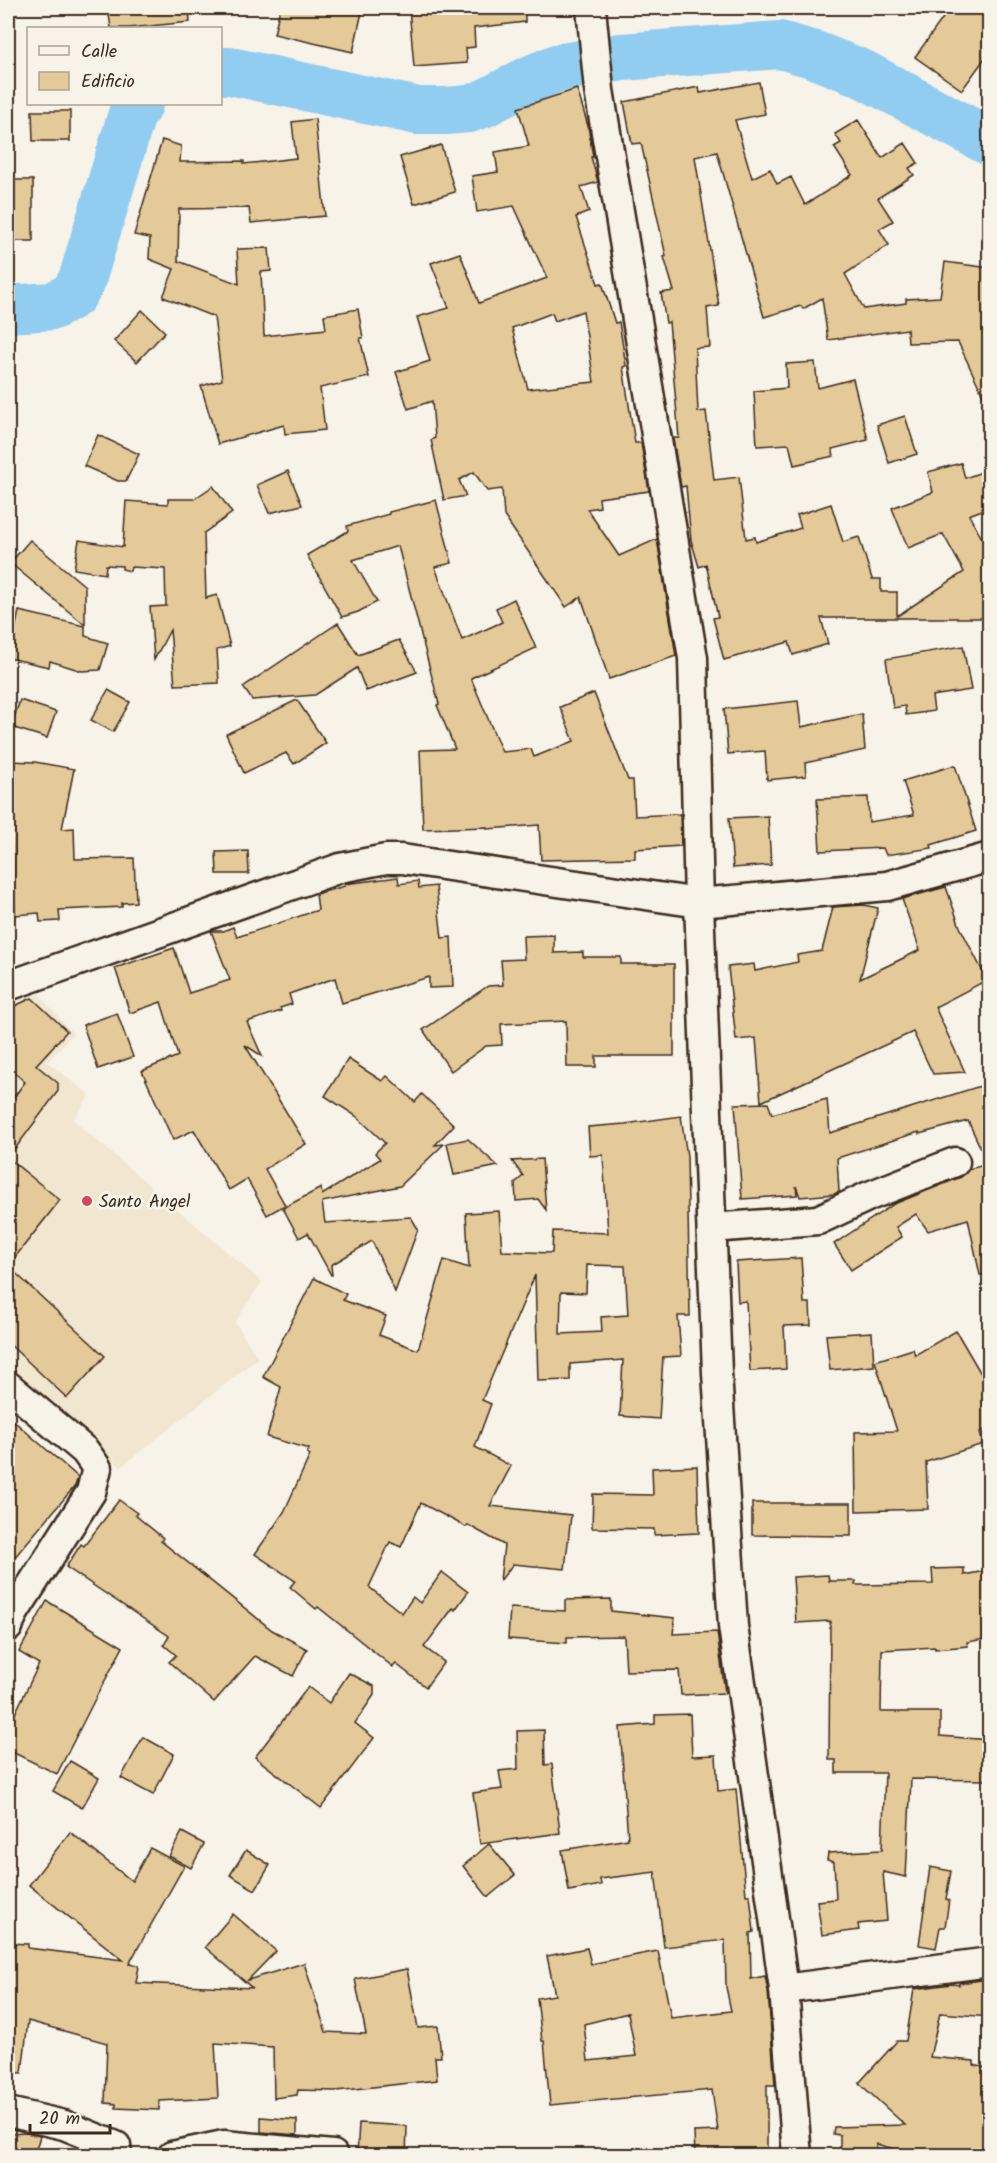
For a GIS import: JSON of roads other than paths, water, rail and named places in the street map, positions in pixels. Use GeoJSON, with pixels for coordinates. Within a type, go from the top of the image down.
{"type":"FeatureCollection","features":[{"type":"Feature","properties":{"kind":"street"},"geometry":{"type":"LineString","coordinates":[[592,16],[599,90],[693,658],[699,903],[717,1373],[733,1626],[784,1989],[797,2156]]}},
{"type":"Feature","properties":{"kind":"street"},"geometry":{"type":"LineString","coordinates":[[8,986],[340,868],[386,859],[457,866],[699,903],[887,886],[990,857]]}},
{"type":"Feature","properties":{"kind":"street"},"geometry":{"type":"LineString","coordinates":[[712,1228],[818,1220],[869,1196],[955,1162]]}},
{"type":"Feature","properties":{"kind":"street"},"geometry":{"type":"LineString","coordinates":[[8,1386],[85,1451],[98,1468],[91,1492],[8,1627]]}},
{"type":"Feature","properties":{"kind":"street"},"geometry":{"type":"LineString","coordinates":[[784,1989],[990,1962]]}},
{"type":"Feature","properties":{"kind":"street"},"geometry":{"type":"LineString","coordinates":[[8,2112],[64,2125],[116,2152]]}},
{"type":"Feature","properties":{"kind":"street"},"geometry":{"type":"LineString","coordinates":[[172,2156],[224,2145],[333,2155]]}},
{"type":"Feature","properties":{"kind":"waterway"},"geometry":{"type":"LineString","coordinates":[[222,71],[418,111],[445,111],[469,109],[483,104],[557,68],[622,57],[780,45],[812,54],[861,73],[990,142]]}},
{"type":"Feature","properties":{"kind":"waterway"},"geometry":{"type":"LineString","coordinates":[[8,309],[53,306],[73,295],[82,280],[132,114],[138,105]]}},
{"type":"Feature","properties":{"kind":"place","name":"Santo Angel"},"geometry":{"type":"Point","coordinates":[87,1201]}}]}
